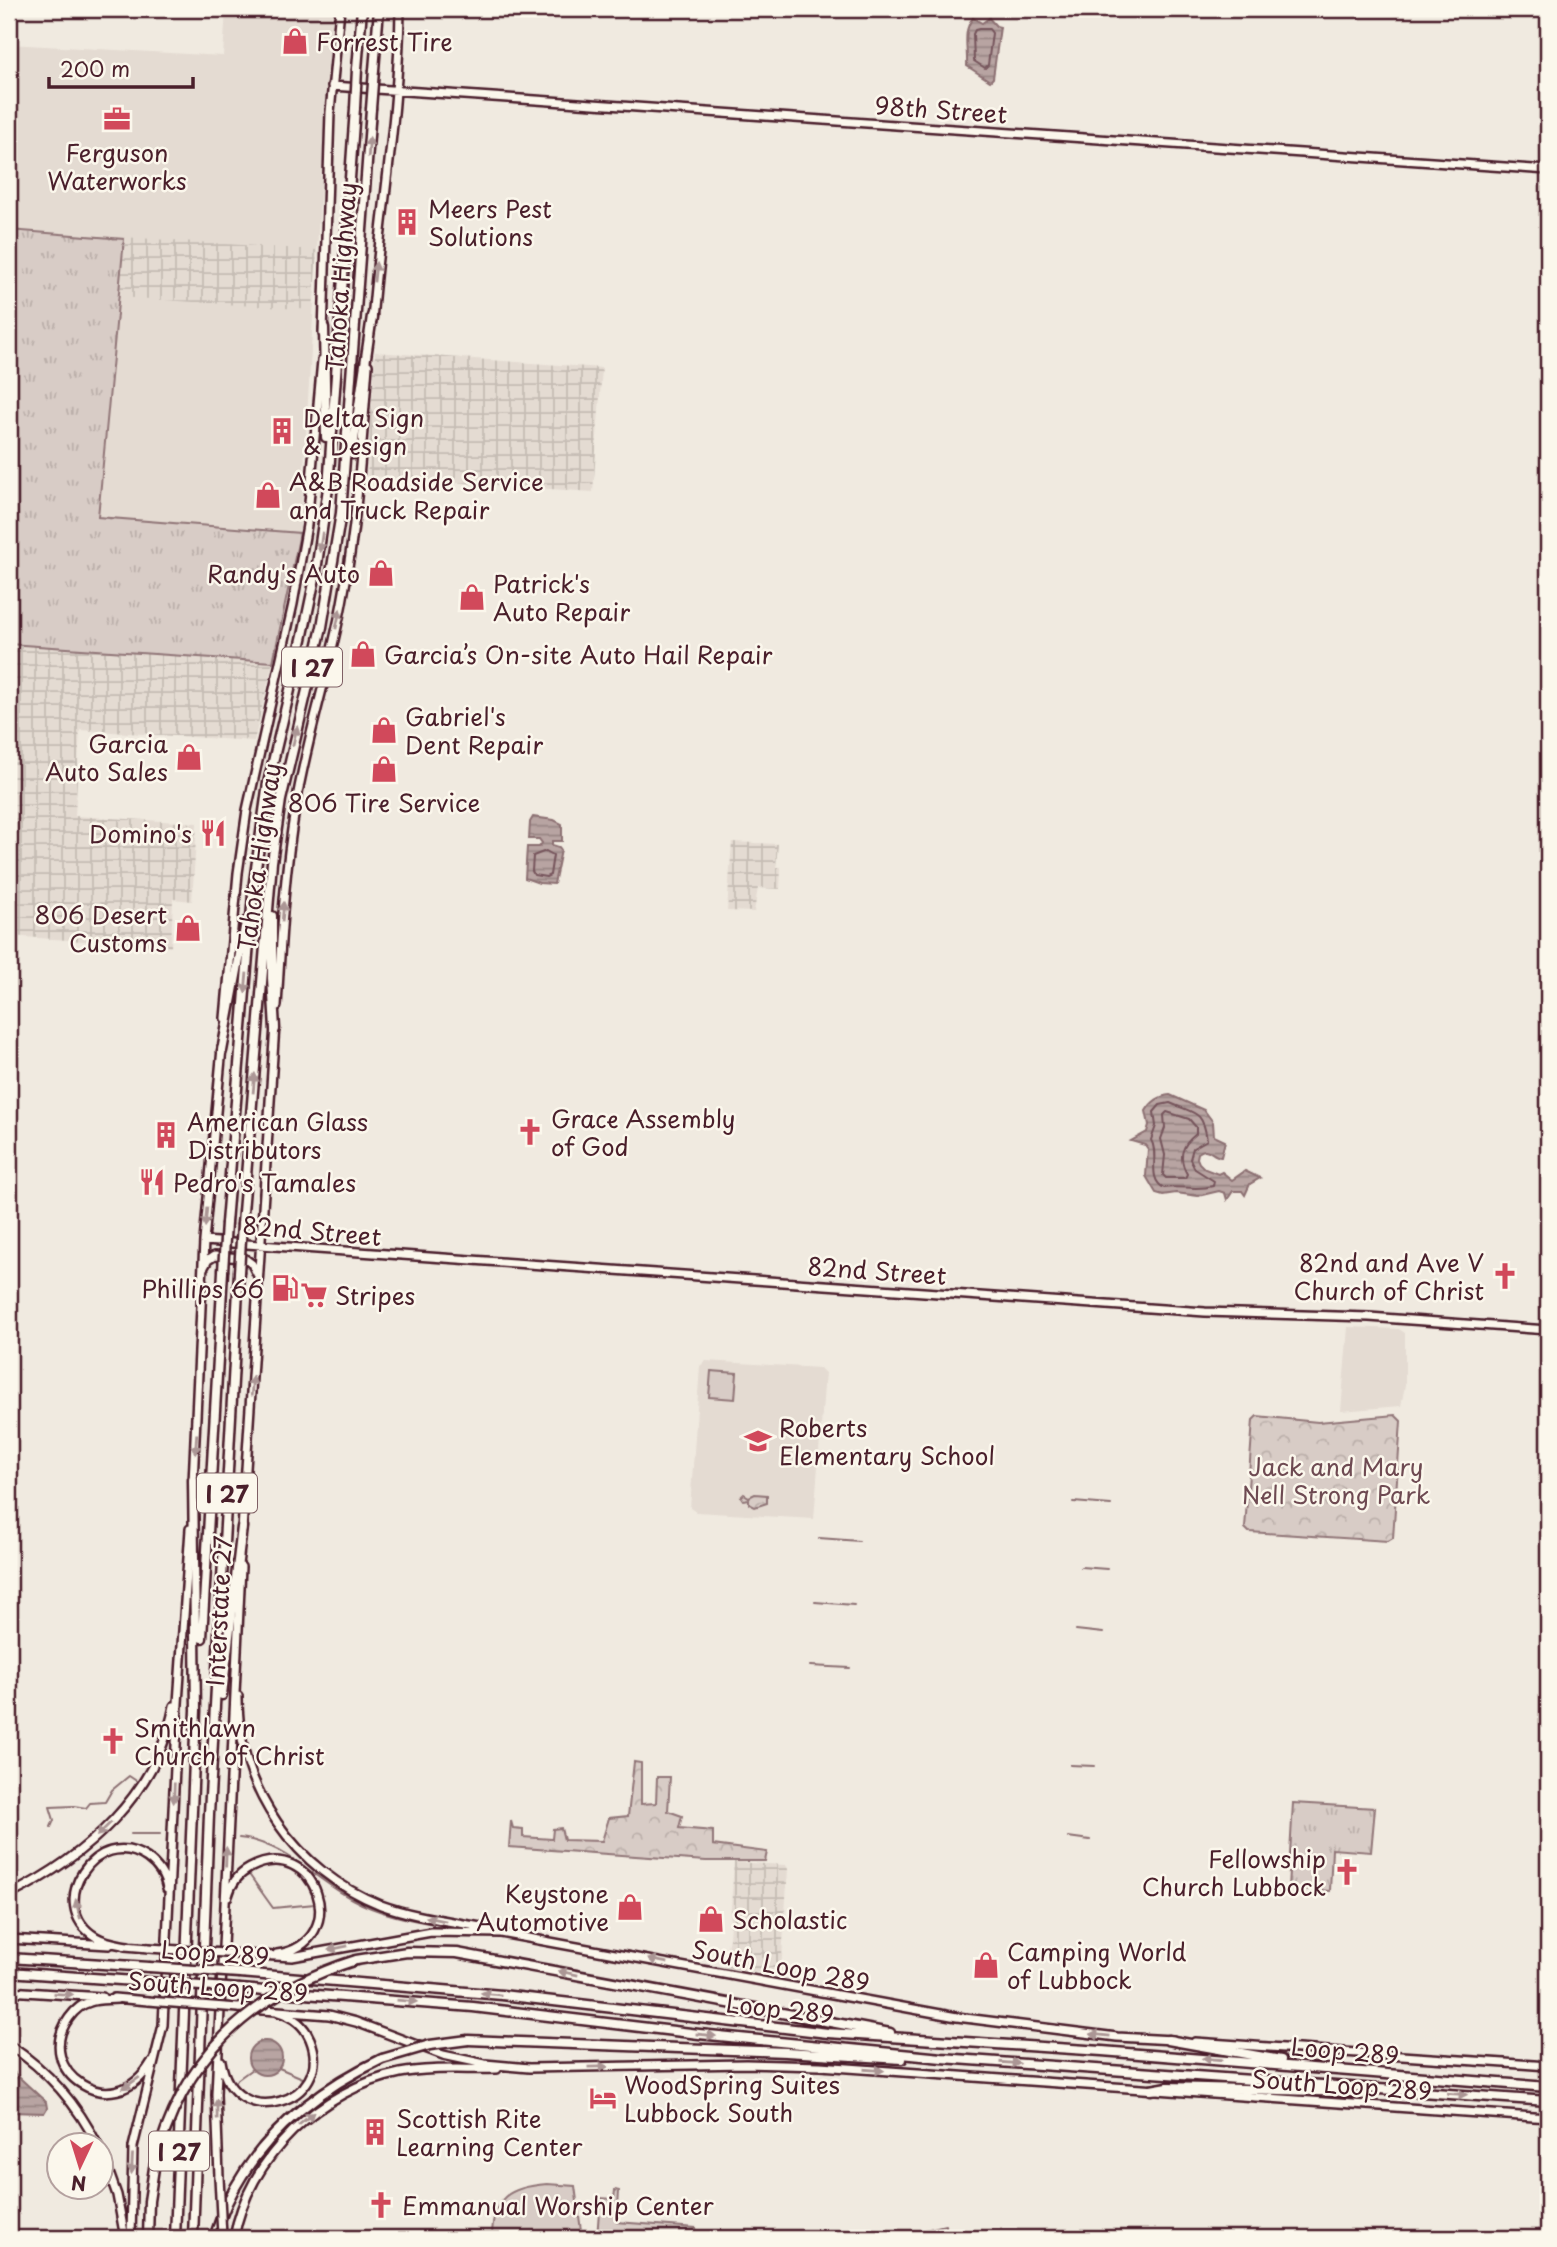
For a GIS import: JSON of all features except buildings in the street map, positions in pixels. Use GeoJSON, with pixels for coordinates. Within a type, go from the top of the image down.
{"type":"FeatureCollection","features":[{"type":"Feature","properties":{"kind":"highway","name":"Tahoka Highway"},"geometry":{"type":"LineString","coordinates":[[196,1710],[226,1223],[254,882],[268,783],[303,635],[327,494],[362,9]]}},
{"type":"Feature","properties":{"kind":"highway","name":"Tahoka Highway"},"geometry":{"type":"LineString","coordinates":[[216,1715],[242,1224],[271,881],[281,800],[322,627],[341,509],[379,9]]}},
{"type":"Feature","properties":{"kind":"highway"},"geometry":{"type":"LineString","coordinates":[[341,509],[372,316]]}},
{"type":"Feature","properties":{"kind":"highway"},"geometry":{"type":"LineString","coordinates":[[324,328],[327,494]]}},
{"type":"Feature","properties":{"kind":"highway"},"geometry":{"type":"LineString","coordinates":[[271,881],[275,1029]]}},
{"type":"Feature","properties":{"kind":"highway"},"geometry":{"type":"LineString","coordinates":[[222,1051],[254,882]]}},
{"type":"Feature","properties":{"kind":"highway"},"geometry":{"type":"LineString","coordinates":[[193,1480],[196,1710]]}},
{"type":"Feature","properties":{"kind":"highway"},"geometry":{"type":"LineString","coordinates":[[216,1715],[222,1690],[242,1527]]}},
{"type":"Feature","properties":{"kind":"highway","name":"I 27"},"geometry":{"type":"LineString","coordinates":[[175,2238],[196,1710]]}},
{"type":"Feature","properties":{"kind":"highway","name":"I 27"},"geometry":{"type":"LineString","coordinates":[[193,2238],[209,1814],[216,1715]]}},
{"type":"Feature","properties":{"kind":"highway"},"geometry":{"type":"LineString","coordinates":[[148,2238],[149,2201],[162,2137],[176,2103],[194,2071],[212,2048],[259,2006],[324,1970],[356,1960],[407,1952],[457,1953],[845,2026],[948,2041]]}},
{"type":"Feature","properties":{"kind":"highway","name":"Loop 289"},"geometry":{"type":"LineString","coordinates":[[9,1958],[240,1973],[502,1995],[817,2032],[1322,2067],[1548,2087]]}},
{"type":"Feature","properties":{"kind":"highway","name":"Loop 289"},"geometry":{"type":"LineString","coordinates":[[9,1972],[472,2007],[699,2034],[942,2058],[1548,2101]]}},
{"type":"Feature","properties":{"kind":"highway"},"geometry":{"type":"LineString","coordinates":[[219,2238],[227,2203],[250,2166],[270,2139],[303,2107],[347,2076],[382,2059],[430,2045],[468,2040],[772,2051],[927,2061],[942,2058]]}},
{"type":"Feature","properties":{"kind":"highway"},"geometry":{"type":"LineString","coordinates":[[1168,2040],[1322,2067]]}},
{"type":"Feature","properties":{"kind":"highway"},"geometry":{"type":"LineString","coordinates":[[1151,2090],[1168,2087],[1433,2093]]}},
{"type":"Feature","properties":{"kind":"main road","name":"Tahoka Highway"},"geometry":{"type":"LineString","coordinates":[[222,1051],[243,833],[293,604],[307,525],[324,328],[332,86],[340,9]]}},
{"type":"Feature","properties":{"kind":"main road","name":"Tahoka Highway"},"geometry":{"type":"LineString","coordinates":[[275,1029],[282,915],[290,842],[306,753],[337,627],[357,499],[375,272],[397,91],[400,9]]}},
{"type":"Feature","properties":{"kind":"main road","name":"98th Street"},"geometry":{"type":"LineString","coordinates":[[332,86],[1548,170]]}},
{"type":"Feature","properties":{"kind":"main road","name":"Interstate 27"},"geometry":{"type":"LineString","coordinates":[[219,2238],[216,2094],[224,1911],[242,1527],[275,1029]]}},
{"type":"Feature","properties":{"kind":"main road","name":"Interstate 27"},"geometry":{"type":"LineString","coordinates":[[128,2238],[133,2147],[163,2025],[204,1241],[222,1051]]}},
{"type":"Feature","properties":{"kind":"main road","name":"82nd Street"},"geometry":{"type":"LineString","coordinates":[[204,1241],[1181,1310],[1369,1317],[1548,1330]]}},
{"type":"Feature","properties":{"kind":"main road"},"geometry":{"type":"LineString","coordinates":[[203,1269],[214,1256],[235,1257],[249,1261],[258,1277]]}},
{"type":"Feature","properties":{"kind":"main road"},"geometry":{"type":"LineString","coordinates":[[9,1895],[76,1854],[110,1824],[139,1788],[158,1755],[172,1715],[183,1636]]}},
{"type":"Feature","properties":{"kind":"main road"},"geometry":{"type":"LineString","coordinates":[[236,1674],[241,1735],[254,1782],[278,1824],[307,1860],[344,1887],[393,1909],[527,1937]]}},
{"type":"Feature","properties":{"kind":"main road"},"geometry":{"type":"LineString","coordinates":[[128,1946],[108,1942],[92,1933],[82,1923],[76,1909],[75,1890],[79,1876],[97,1857],[125,1850],[139,1854],[153,1863],[162,1873],[166,1884],[169,1920]]}},
{"type":"Feature","properties":{"kind":"main road"},"geometry":{"type":"LineString","coordinates":[[224,1911],[233,1883],[254,1865],[267,1862],[285,1863],[298,1867],[309,1877],[316,1888],[320,1905],[312,1935],[294,1950],[259,1956]]}},
{"type":"Feature","properties":{"kind":"main road","name":"South Loop 289"},"geometry":{"type":"LineString","coordinates":[[9,1939],[292,1957],[431,1932],[477,1931],[527,1937],[957,2017],[1083,2034],[1548,2066]]}},
{"type":"Feature","properties":{"kind":"main road","name":"South Loop 289"},"geometry":{"type":"LineString","coordinates":[[9,1992],[329,2015],[356,2022],[443,2055],[472,2062],[529,2068],[782,2065],[1548,2118]]}},
{"type":"Feature","properties":{"kind":"main road"},"geometry":{"type":"LineString","coordinates":[[117,1998],[91,2001],[84,2005],[72,2014],[62,2030],[60,2046],[63,2063],[70,2076],[88,2089],[110,2092],[125,2088],[138,2080],[151,2062],[163,2025]]}},
{"type":"Feature","properties":{"kind":"main road"},"geometry":{"type":"LineString","coordinates":[[219,2033],[223,2073],[232,2089],[244,2098],[261,2104],[286,2100],[299,2092],[308,2079],[313,2066],[313,2047],[304,2029],[294,2020],[267,2009]]}},
{"type":"Feature","properties":{"kind":"main road"},"geometry":{"type":"LineString","coordinates":[[9,2045],[59,2088],[90,2132]]}},
{"type":"Feature","properties":{"kind":"main road"},"geometry":{"type":"LineString","coordinates":[[234,2238],[242,2207],[274,2151],[289,2134],[325,2104],[361,2086],[400,2073],[529,2068]]}},
{"type":"Feature","properties":{"kind":"main road"},"geometry":{"type":"LineString","coordinates":[[116,2192],[128,2238]]}},
{"type":"Feature","properties":{"kind":"shaded area"},"geometry":{"type":"Polygon","coordinates":[[[226,9],[335,9],[328,67],[300,533],[98,517],[124,239],[9,230],[9,44],[223,56],[226,9]]]}},
{"type":"Feature","properties":{"kind":"shaded area"},"geometry":{"type":"Polygon","coordinates":[[[124,237],[317,250],[313,310],[120,297],[124,237]]]}},
{"type":"Feature","properties":{"kind":"shaded area"},"geometry":{"type":"Polygon","coordinates":[[[375,352],[602,368],[593,492],[367,476],[375,352]]]}},
{"type":"Feature","properties":{"kind":"shaded area"},"geometry":{"type":"Polygon","coordinates":[[[9,644],[273,662],[254,741],[80,730],[75,816],[197,823],[192,901],[173,899],[171,947],[9,936],[9,644]]]}},
{"type":"Feature","properties":{"kind":"shaded area"},"geometry":{"type":"Polygon","coordinates":[[[732,842],[778,844],[776,867],[781,867],[780,889],[758,888],[754,912],[727,911],[732,842]]]}},
{"type":"Feature","properties":{"kind":"shaded area"},"geometry":{"type":"Polygon","coordinates":[[[1348,1327],[1399,1329],[1405,1333],[1405,1385],[1401,1406],[1341,1411],[1348,1327]]]}},
{"type":"Feature","properties":{"kind":"shaded area","name":"Roberts Elementary School"},"geometry":{"type":"Polygon","coordinates":[[[706,1361],[820,1368],[825,1373],[814,1519],[696,1512],[690,1508],[700,1366],[706,1361]]]}},
{"type":"Feature","properties":{"kind":"shaded area"},"geometry":{"type":"Polygon","coordinates":[[[734,1862],[786,1865],[788,1869],[779,1976],[725,1967],[723,1963],[729,1939],[734,1862]]]}},
{"type":"Feature","properties":{"kind":"green space"},"geometry":{"type":"Polygon","coordinates":[[[9,230],[124,239],[98,517],[300,533],[273,662],[9,644],[9,230]]]}},
{"type":"Feature","properties":{"kind":"green space"},"geometry":{"type":"Polygon","coordinates":[[[711,1371],[737,1373],[735,1399],[709,1397],[711,1371]]]}},
{"type":"Feature","properties":{"kind":"green space","name":"Jack and Mary Nell Strong Park"},"geometry":{"type":"Polygon","coordinates":[[[1395,1415],[1401,1421],[1393,1538],[1388,1541],[1249,1532],[1245,1528],[1253,1420],[1257,1416],[1318,1422],[1395,1415]]]}},
{"type":"Feature","properties":{"kind":"green space"},"geometry":{"type":"Polygon","coordinates":[[[744,1494],[749,1497],[755,1494],[767,1495],[767,1503],[755,1507],[749,1504],[749,1499],[743,1500],[741,1497],[744,1494]]]}},
{"type":"Feature","properties":{"kind":"green space"},"geometry":{"type":"Polygon","coordinates":[[[634,1762],[641,1763],[641,1804],[656,1803],[657,1777],[670,1777],[668,1811],[682,1816],[679,1828],[713,1831],[713,1845],[767,1852],[765,1861],[706,1861],[509,1847],[511,1821],[513,1828],[523,1829],[523,1837],[552,1839],[553,1829],[561,1828],[564,1840],[602,1841],[609,1818],[628,1816],[634,1762]]]}},
{"type":"Feature","properties":{"kind":"green space"},"geometry":{"type":"Polygon","coordinates":[[[1293,1803],[1375,1808],[1371,1852],[1332,1849],[1330,1891],[1288,1888],[1293,1803]]]}},
{"type":"Feature","properties":{"kind":"green space"},"geometry":{"type":"Polygon","coordinates":[[[547,2184],[575,2186],[582,2238],[492,2238],[495,2213],[505,2197],[522,2188],[547,2184]]]}},
{"type":"Feature","properties":{"kind":"green space"},"geometry":{"type":"Polygon","coordinates":[[[615,2190],[619,2191],[617,2222],[696,2228],[695,2238],[597,2238],[600,2198],[614,2199],[615,2190]]]}},
{"type":"Feature","properties":{"kind":"water"},"geometry":{"type":"Polygon","coordinates":[[[973,18],[982,23],[989,18],[1000,27],[993,78],[990,81],[967,66],[967,34],[973,18]]]}},
{"type":"Feature","properties":{"kind":"water"},"geometry":{"type":"Polygon","coordinates":[[[533,817],[562,824],[562,841],[552,841],[552,845],[561,850],[554,884],[525,878],[527,847],[539,847],[542,843],[539,839],[529,839],[533,817]]]}},
{"type":"Feature","properties":{"kind":"water"},"geometry":{"type":"Polygon","coordinates":[[[1170,1095],[1204,1110],[1213,1122],[1214,1136],[1225,1141],[1221,1157],[1207,1150],[1198,1153],[1199,1163],[1205,1169],[1218,1174],[1222,1172],[1232,1180],[1245,1171],[1260,1178],[1250,1184],[1245,1195],[1242,1191],[1233,1191],[1227,1200],[1225,1193],[1219,1191],[1198,1196],[1156,1193],[1146,1176],[1148,1149],[1145,1145],[1131,1141],[1147,1132],[1149,1125],[1146,1111],[1151,1104],[1170,1095]]]}},
{"type":"Feature","properties":{"kind":"water"},"geometry":{"type":"Polygon","coordinates":[[[265,2041],[277,2046],[282,2058],[277,2070],[265,2075],[253,2070],[248,2058],[253,2046],[265,2041]]]}},
{"type":"Feature","properties":{"kind":"water"},"geometry":{"type":"Polygon","coordinates":[[[9,2068],[46,2102],[44,2113],[9,2112],[9,2068]]]}},
{"type":"Feature","properties":{"kind":"waterway"},"geometry":{"type":"LineString","coordinates":[[1073,1502],[1111,1505]]}},
{"type":"Feature","properties":{"kind":"waterway"},"geometry":{"type":"LineString","coordinates":[[819,1538],[859,1541]]}},
{"type":"Feature","properties":{"kind":"waterway"},"geometry":{"type":"LineString","coordinates":[[1081,1567],[1107,1569]]}},
{"type":"Feature","properties":{"kind":"waterway"},"geometry":{"type":"LineString","coordinates":[[815,1602],[854,1605]]}},
{"type":"Feature","properties":{"kind":"waterway"},"geometry":{"type":"LineString","coordinates":[[1076,1630],[1103,1633]]}},
{"type":"Feature","properties":{"kind":"waterway"},"geometry":{"type":"LineString","coordinates":[[810,1666],[850,1668]]}},
{"type":"Feature","properties":{"kind":"waterway"},"geometry":{"type":"LineString","coordinates":[[1070,1765],[1094,1766]]}},
{"type":"Feature","properties":{"kind":"waterway"},"geometry":{"type":"LineString","coordinates":[[51,1827],[54,1820],[50,1807],[86,1808],[90,1803],[105,1802],[112,1790],[129,1776],[138,1782]]}},
{"type":"Feature","properties":{"kind":"waterway"},"geometry":{"type":"LineString","coordinates":[[131,1834],[160,1834]]}},
{"type":"Feature","properties":{"kind":"waterway"},"geometry":{"type":"LineString","coordinates":[[1068,1837],[1090,1840]]}},
{"type":"Feature","properties":{"kind":"waterway"},"geometry":{"type":"LineString","coordinates":[[239,1838],[270,1846],[298,1862],[338,1891],[373,1909],[440,1925]]}},
{"type":"Feature","properties":{"kind":"waterway"},"geometry":{"type":"LineString","coordinates":[[248,1873],[273,1908],[315,1904]]}},
{"type":"Feature","properties":{"kind":"waterway"},"geometry":{"type":"LineString","coordinates":[[279,2068],[305,2079]]}},
{"type":"Feature","properties":{"kind":"waterway"},"geometry":{"type":"LineString","coordinates":[[234,2082],[252,2069]]}},
{"type":"Feature","properties":{"kind":"waterway"},"geometry":{"type":"LineString","coordinates":[[893,2238],[945,2225],[949,2238]]}},
{"type":"Feature","properties":{"kind":"place","name":"Forrest Tire"},"geometry":{"type":"Point","coordinates":[295,41]}},
{"type":"Feature","properties":{"kind":"place","name":"Ferguson Waterworks"},"geometry":{"type":"Point","coordinates":[117,119]}},
{"type":"Feature","properties":{"kind":"place","name":"Meers Pest Solutions"},"geometry":{"type":"Point","coordinates":[407,222]}},
{"type":"Feature","properties":{"kind":"place","name":"Delta Sign & Design"},"geometry":{"type":"Point","coordinates":[282,431]}},
{"type":"Feature","properties":{"kind":"place","name":"A&B Roadside Service and Truck Repair"},"geometry":{"type":"Point","coordinates":[268,495]}},
{"type":"Feature","properties":{"kind":"place","name":"Randy's Auto"},"geometry":{"type":"Point","coordinates":[381,573]}},
{"type":"Feature","properties":{"kind":"place","name":"Patrick's Auto Repair"},"geometry":{"type":"Point","coordinates":[472,597]}},
{"type":"Feature","properties":{"kind":"place","name":"Garcia’s On-site Auto Hail Repair"},"geometry":{"type":"Point","coordinates":[363,654]}},
{"type":"Feature","properties":{"kind":"place","name":"Gabriel's Dent Repair"},"geometry":{"type":"Point","coordinates":[384,730]}},
{"type":"Feature","properties":{"kind":"place","name":"Garcia Auto Sales"},"geometry":{"type":"Point","coordinates":[189,757]}},
{"type":"Feature","properties":{"kind":"place","name":"806 Tire Service"},"geometry":{"type":"Point","coordinates":[384,769]}},
{"type":"Feature","properties":{"kind":"place","name":"Domino's"},"geometry":{"type":"Point","coordinates":[213,833]}},
{"type":"Feature","properties":{"kind":"place","name":"806 Desert Customs"},"geometry":{"type":"Point","coordinates":[188,928]}},
{"type":"Feature","properties":{"kind":"place","name":"Grace Assembly of God"},"geometry":{"type":"Point","coordinates":[530,1132]}},
{"type":"Feature","properties":{"kind":"place","name":"American Glass Distributors"},"geometry":{"type":"Point","coordinates":[166,1135]}},
{"type":"Feature","properties":{"kind":"place","name":"Pedro's Tamales"},"geometry":{"type":"Point","coordinates":[152,1182]}},
{"type":"Feature","properties":{"kind":"place","name":"82nd and Ave V Church of Christ"},"geometry":{"type":"Point","coordinates":[1505,1276]}},
{"type":"Feature","properties":{"kind":"place","name":"Phillips 66"},"geometry":{"type":"Point","coordinates":[285,1288]}},
{"type":"Feature","properties":{"kind":"place","name":"Stripes"},"geometry":{"type":"Point","coordinates":[314,1295]}},
{"type":"Feature","properties":{"kind":"place","name":"Roberts Elementary School"},"geometry":{"type":"Point","coordinates":[758,1441]}},
{"type":"Feature","properties":{"kind":"place","name":"Smithlawn Church of Christ"},"geometry":{"type":"Point","coordinates":[113,1741]}},
{"type":"Feature","properties":{"kind":"place","name":"Fellowship Church Lubbock"},"geometry":{"type":"Point","coordinates":[1347,1872]}},
{"type":"Feature","properties":{"kind":"place","name":"Keystone Automotive"},"geometry":{"type":"Point","coordinates":[630,1907]}},
{"type":"Feature","properties":{"kind":"place","name":"Scholastic"},"geometry":{"type":"Point","coordinates":[711,1919]}},
{"type":"Feature","properties":{"kind":"place","name":"Camping World of Lubbock"},"geometry":{"type":"Point","coordinates":[986,1965]}},
{"type":"Feature","properties":{"kind":"place","name":"WoodSpring Suites Lubbock South"},"geometry":{"type":"Point","coordinates":[603,2098]}},
{"type":"Feature","properties":{"kind":"place","name":"Scottish Rite Learning Center"},"geometry":{"type":"Point","coordinates":[375,2132]}},
{"type":"Feature","properties":{"kind":"place","name":"Emmanual Worship Center"},"geometry":{"type":"Point","coordinates":[381,2205]}}]}
